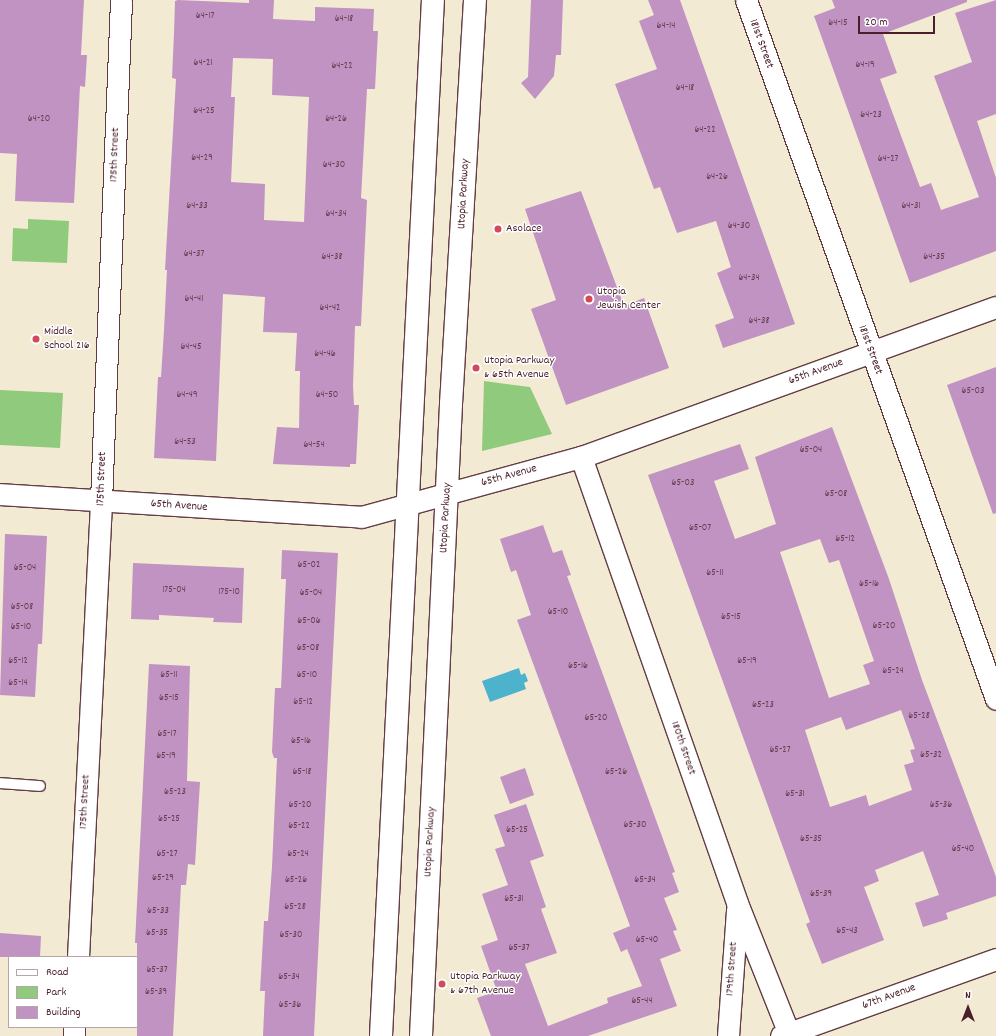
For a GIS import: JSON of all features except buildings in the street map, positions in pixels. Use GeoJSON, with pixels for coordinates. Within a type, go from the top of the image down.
{"type":"FeatureCollection","features":[{"type":"Feature","properties":{"kind":"main road"},"geometry":{"type":"LineString","coordinates":[[381,1036],[409,504],[433,0]]}},
{"type":"Feature","properties":{"kind":"main road","name":"Utopia Parkway"},"geometry":{"type":"LineString","coordinates":[[420,1036],[475,0]]}},
{"type":"Feature","properties":{"kind":"street","name":"175th Street"},"geometry":{"type":"LineString","coordinates":[[78,956],[101,501],[121,0]]}},
{"type":"Feature","properties":{"kind":"street","name":"181st Street"},"geometry":{"type":"LineString","coordinates":[[746,0],[996,699]]}},
{"type":"Feature","properties":{"kind":"street","name":"65th Avenue"},"geometry":{"type":"LineString","coordinates":[[0,494],[362,517],[581,457],[996,307]]}},
{"type":"Feature","properties":{"kind":"street","name":"180th Street"},"geometry":{"type":"LineString","coordinates":[[581,457],[737,902],[786,1035]]}},
{"type":"Feature","properties":{"kind":"street","name":"179th Street"},"geometry":{"type":"LineString","coordinates":[[728,1036],[737,902]]}},
{"type":"Feature","properties":{"kind":"street","name":"67th Avenue"},"geometry":{"type":"LineString","coordinates":[[786,1035],[996,959]]}},
{"type":"Feature","properties":{"kind":"lane"},"geometry":{"type":"LineString","coordinates":[[0,783],[40,786]]}},
{"type":"Feature","properties":{"kind":"green space"},"geometry":{"type":"Polygon","coordinates":[[[28,219],[69,221],[67,263],[12,261],[13,228],[28,229],[28,219]]]}},
{"type":"Feature","properties":{"kind":"green space"},"geometry":{"type":"Polygon","coordinates":[[[484,381],[530,387],[552,434],[482,451],[484,381]]]}},
{"type":"Feature","properties":{"kind":"green space"},"geometry":{"type":"Polygon","coordinates":[[[0,390],[63,393],[60,448],[0,445],[0,390]]]}},
{"type":"Feature","properties":{"kind":"water"},"geometry":{"type":"Polygon","coordinates":[[[519,668],[521,675],[525,673],[528,681],[524,683],[526,689],[490,702],[482,681],[519,668]]]}},
{"type":"Feature","properties":{"kind":"place","name":"Asolace"},"geometry":{"type":"Point","coordinates":[498,229]}},
{"type":"Feature","properties":{"kind":"place","name":"Utopia Jewish Center"},"geometry":{"type":"Point","coordinates":[589,299]}},
{"type":"Feature","properties":{"kind":"place","name":"Middle School 216"},"geometry":{"type":"Point","coordinates":[36,339]}},
{"type":"Feature","properties":{"kind":"place","name":"Utopia Parkway & 65th Avenue"},"geometry":{"type":"Point","coordinates":[476,368]}},
{"type":"Feature","properties":{"kind":"place","name":"Utopia Parkway & 67th Avenue"},"geometry":{"type":"Point","coordinates":[442,984]}}]}
